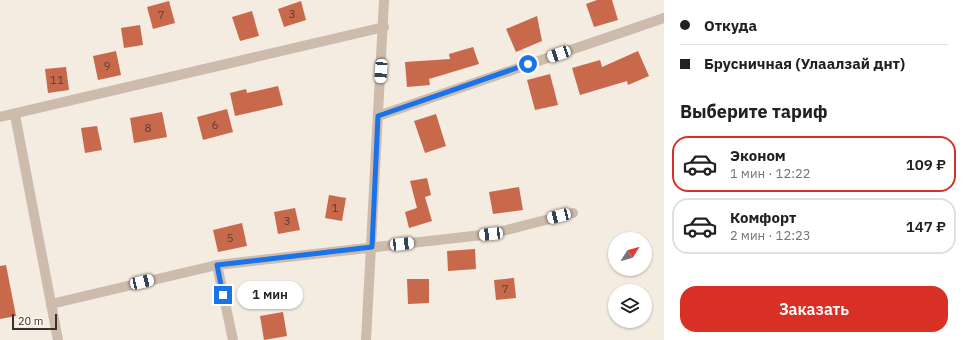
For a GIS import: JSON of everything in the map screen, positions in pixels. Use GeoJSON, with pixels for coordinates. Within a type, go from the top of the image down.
{"type":"FeatureCollection","features":[{"type":"Feature","properties":{"kind":"street"},"geometry":{"type":"LineString","coordinates":[[366,340],[384,27],[384,0]]}},
{"type":"Feature","properties":{"kind":"street"},"geometry":{"type":"LineString","coordinates":[[378,116],[664,18]]}},
{"type":"Feature","properties":{"kind":"street"},"geometry":{"type":"LineString","coordinates":[[0,117],[15,115],[384,27]]}},
{"type":"Feature","properties":{"kind":"street"},"geometry":{"type":"LineString","coordinates":[[15,115],[58,340]]}},
{"type":"Feature","properties":{"kind":"street"},"geometry":{"type":"LineString","coordinates":[[52,304],[217,265],[491,234],[573,213]]}},
{"type":"Feature","properties":{"kind":"street"},"geometry":{"type":"LineString","coordinates":[[217,265],[233,340]]}},
{"type":"Feature","properties":{"kind":"building"},"geometry":{"type":"Polygon","coordinates":[[[597,0],[612,0],[618,20],[594,27],[586,4],[597,0]]]}},
{"type":"Feature","properties":{"kind":"building"},"geometry":{"type":"Polygon","coordinates":[[[169,1],[175,23],[153,29],[147,7],[169,1]]]}},
{"type":"Feature","properties":{"kind":"building"},"geometry":{"type":"Polygon","coordinates":[[[301,1],[306,20],[284,27],[278,9],[301,1]]]}},
{"type":"Feature","properties":{"kind":"building"},"geometry":{"type":"Polygon","coordinates":[[[252,11],[259,36],[240,41],[232,17],[252,11]]]}},
{"type":"Feature","properties":{"kind":"building"},"geometry":{"type":"Polygon","coordinates":[[[537,16],[542,41],[516,52],[506,29],[537,16]]]}},
{"type":"Feature","properties":{"kind":"building"},"geometry":{"type":"Polygon","coordinates":[[[140,25],[143,45],[124,48],[121,28],[140,25]]]}},
{"type":"Feature","properties":{"kind":"building"},"geometry":{"type":"Polygon","coordinates":[[[473,47],[479,64],[429,79],[430,85],[407,87],[405,62],[450,59],[449,54],[473,47]]]}},
{"type":"Feature","properties":{"kind":"building"},"geometry":{"type":"Polygon","coordinates":[[[116,51],[121,75],[98,80],[93,56],[116,51]]]}},
{"type":"Feature","properties":{"kind":"building"},"geometry":{"type":"Polygon","coordinates":[[[638,51],[649,76],[628,85],[627,81],[580,95],[572,68],[600,60],[602,67],[638,51]]]}},
{"type":"Feature","properties":{"kind":"building"},"geometry":{"type":"Polygon","coordinates":[[[66,67],[69,90],[48,93],[45,69],[66,67]]]}},
{"type":"Feature","properties":{"kind":"building"},"geometry":{"type":"Polygon","coordinates":[[[550,74],[558,105],[535,110],[527,80],[550,74]]]}},
{"type":"Feature","properties":{"kind":"building"},"geometry":{"type":"Polygon","coordinates":[[[278,86],[283,105],[235,116],[230,93],[246,89],[247,93],[278,86]]]}},
{"type":"Feature","properties":{"kind":"building"},"geometry":{"type":"Polygon","coordinates":[[[227,109],[233,132],[203,140],[197,117],[227,109]]]}},
{"type":"Feature","properties":{"kind":"building"},"geometry":{"type":"Polygon","coordinates":[[[162,112],[167,137],[134,143],[130,118],[162,112]]]}},
{"type":"Feature","properties":{"kind":"building"},"geometry":{"type":"Polygon","coordinates":[[[436,114],[446,146],[425,153],[414,121],[436,114]]]}},
{"type":"Feature","properties":{"kind":"building"},"geometry":{"type":"Polygon","coordinates":[[[97,126],[102,150],[85,153],[81,128],[97,126]]]}},
{"type":"Feature","properties":{"kind":"building"},"geometry":{"type":"Polygon","coordinates":[[[427,178],[431,195],[425,197],[432,221],[409,228],[405,212],[417,208],[410,181],[427,178]]]}},
{"type":"Feature","properties":{"kind":"building"},"geometry":{"type":"Polygon","coordinates":[[[519,187],[523,210],[493,214],[489,192],[519,187]]]}},
{"type":"Feature","properties":{"kind":"building"},"geometry":{"type":"Polygon","coordinates":[[[329,195],[346,198],[342,221],[325,218],[329,195]]]}},
{"type":"Feature","properties":{"kind":"building"},"geometry":{"type":"Polygon","coordinates":[[[295,208],[300,230],[278,234],[274,212],[295,208]]]}},
{"type":"Feature","properties":{"kind":"building"},"geometry":{"type":"Polygon","coordinates":[[[242,223],[247,246],[218,252],[213,230],[242,223]]]}},
{"type":"Feature","properties":{"kind":"building"},"geometry":{"type":"Polygon","coordinates":[[[475,249],[476,269],[448,271],[447,251],[475,249]]]}},
{"type":"Feature","properties":{"kind":"building"},"geometry":{"type":"Polygon","coordinates":[[[6,265],[16,316],[0,319],[0,266],[6,265]]]}},
{"type":"Feature","properties":{"kind":"building"},"geometry":{"type":"Polygon","coordinates":[[[514,278],[516,298],[496,300],[494,280],[514,278]]]}},
{"type":"Feature","properties":{"kind":"building"},"geometry":{"type":"Polygon","coordinates":[[[407,279],[429,279],[429,303],[408,304],[407,279]]]}},
{"type":"Feature","properties":{"kind":"building"},"geometry":{"type":"Polygon","coordinates":[[[283,312],[287,336],[264,340],[260,316],[283,312]]]}},
{"type":"Feature","properties":{"kind":"route"},"geometry":{"type":"LineString","coordinates":[[223,295],[217,265],[372,247],[378,116],[528,64]]}}]}
